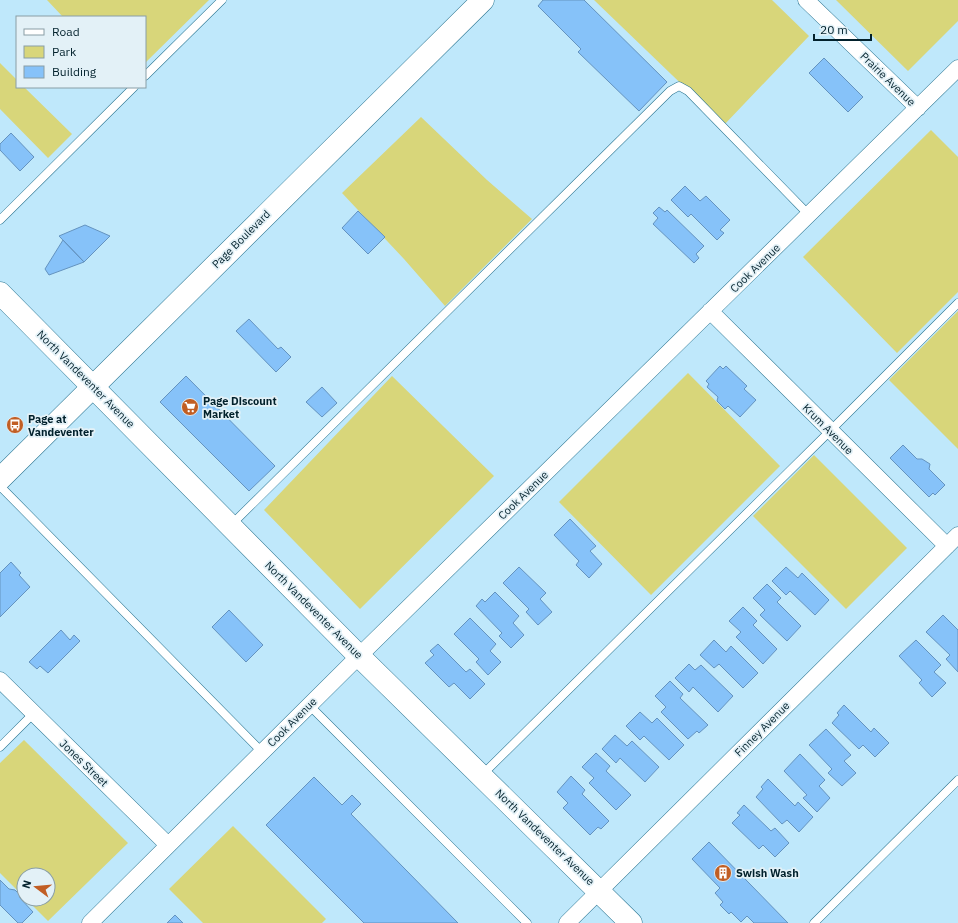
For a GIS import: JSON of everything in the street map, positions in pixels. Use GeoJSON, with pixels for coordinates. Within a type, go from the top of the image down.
{"type":"FeatureCollection","features":[{"type":"Feature","properties":{"kind":"main road","name":"Page Boulevard"},"geometry":{"type":"LineString","coordinates":[[0,479],[483,0]]}},
{"type":"Feature","properties":{"kind":"main road","name":"North Vandeventer Avenue"},"geometry":{"type":"LineString","coordinates":[[0,293],[359,656],[482,775],[631,923]]}},
{"type":"Feature","properties":{"kind":"street","name":"Prairie Avenue"},"geometry":{"type":"LineString","coordinates":[[806,0],[918,108]]}},
{"type":"Feature","properties":{"kind":"street","name":"Cook Avenue"},"geometry":{"type":"LineString","coordinates":[[90,923],[359,656],[958,68]]}},
{"type":"Feature","properties":{"kind":"street","name":"Krum Avenue"},"geometry":{"type":"LineString","coordinates":[[710,312],[830,431],[952,541]]}},
{"type":"Feature","properties":{"kind":"street","name":"Finney Avenue"},"geometry":{"type":"LineString","coordinates":[[566,923],[952,541]]}},
{"type":"Feature","properties":{"kind":"street","name":"Jones Street"},"geometry":{"type":"LineString","coordinates":[[0,680],[168,845]]}},
{"type":"Feature","properties":{"kind":"lane"},"geometry":{"type":"LineString","coordinates":[[146,75],[222,0]]}},
{"type":"Feature","properties":{"kind":"lane"},"geometry":{"type":"LineString","coordinates":[[231,526],[670,91],[679,86],[688,91],[809,215]]}},
{"type":"Feature","properties":{"kind":"lane"},"geometry":{"type":"LineString","coordinates":[[0,220],[133,88]]}},
{"type":"Feature","properties":{"kind":"lane"},"geometry":{"type":"LineString","coordinates":[[482,775],[830,431],[958,302]]}},
{"type":"Feature","properties":{"kind":"lane"},"geometry":{"type":"LineString","coordinates":[[0,486],[262,752]]}},
{"type":"Feature","properties":{"kind":"lane"},"geometry":{"type":"LineString","coordinates":[[310,705],[527,923]]}},
{"type":"Feature","properties":{"kind":"lane"},"geometry":{"type":"LineString","coordinates":[[0,747],[33,714]]}},
{"type":"Feature","properties":{"kind":"lane"},"geometry":{"type":"LineString","coordinates":[[814,923],[958,780]]}},
{"type":"Feature","properties":{"kind":"green space"},"geometry":{"type":"Polygon","coordinates":[[[47,0],[209,0],[146,62],[146,16],[62,16],[47,0]]]}},
{"type":"Feature","properties":{"kind":"green space"},"geometry":{"type":"Polygon","coordinates":[[[594,0],[772,0],[809,36],[724,125],[594,0]]]}},
{"type":"Feature","properties":{"kind":"green space"},"geometry":{"type":"Polygon","coordinates":[[[836,0],[958,0],[958,21],[908,71],[836,0]]]}},
{"type":"Feature","properties":{"kind":"green space"},"geometry":{"type":"Polygon","coordinates":[[[0,63],[16,79],[16,88],[25,88],[72,134],[48,158],[0,109],[0,63]]]}},
{"type":"Feature","properties":{"kind":"green space"},"geometry":{"type":"Polygon","coordinates":[[[421,117],[487,180],[532,219],[445,306],[404,259],[342,193],[421,117]]]}},
{"type":"Feature","properties":{"kind":"green space"},"geometry":{"type":"Polygon","coordinates":[[[931,130],[958,157],[958,292],[897,353],[803,257],[931,130]]]}},
{"type":"Feature","properties":{"kind":"green space"},"geometry":{"type":"Polygon","coordinates":[[[958,311],[958,449],[889,380],[958,311]]]}},
{"type":"Feature","properties":{"kind":"green space"},"geometry":{"type":"Polygon","coordinates":[[[688,373],[780,466],[651,595],[559,502],[688,373]]]}},
{"type":"Feature","properties":{"kind":"green space"},"geometry":{"type":"Polygon","coordinates":[[[392,376],[494,476],[360,609],[264,510],[392,376]]]}},
{"type":"Feature","properties":{"kind":"green space"},"geometry":{"type":"Polygon","coordinates":[[[814,455],[907,548],[846,609],[753,516],[814,455]]]}},
{"type":"Feature","properties":{"kind":"green space"},"geometry":{"type":"Polygon","coordinates":[[[24,740],[128,843],[48,921],[34,907],[56,907],[56,867],[16,867],[16,889],[0,873],[0,763],[24,740]]]}},
{"type":"Feature","properties":{"kind":"green space"},"geometry":{"type":"Polygon","coordinates":[[[233,826],[326,919],[322,923],[203,923],[169,889],[233,826]]]}},
{"type":"Feature","properties":{"kind":"building"},"geometry":{"type":"Polygon","coordinates":[[[543,0],[584,0],[667,82],[639,111],[578,52],[581,49],[538,6],[543,0]]]}},
{"type":"Feature","properties":{"kind":"building"},"geometry":{"type":"Polygon","coordinates":[[[824,58],[863,97],[848,112],[809,73],[824,58]]]}},
{"type":"Feature","properties":{"kind":"building"},"geometry":{"type":"Polygon","coordinates":[[[11,133],[34,157],[20,171],[0,150],[0,144],[11,133]]]}},
{"type":"Feature","properties":{"kind":"building"},"geometry":{"type":"Polygon","coordinates":[[[685,186],[700,201],[706,196],[730,220],[720,230],[724,233],[717,240],[691,214],[688,217],[671,200],[685,186]]]}},
{"type":"Feature","properties":{"kind":"building"},"geometry":{"type":"Polygon","coordinates":[[[659,207],[665,212],[667,210],[704,246],[696,254],[699,258],[694,263],[653,224],[658,218],[653,213],[659,207]]]}},
{"type":"Feature","properties":{"kind":"building"},"geometry":{"type":"Polygon","coordinates":[[[358,211],[385,237],[368,254],[342,228],[358,211]]]}},
{"type":"Feature","properties":{"kind":"building"},"geometry":{"type":"Polygon","coordinates":[[[85,225],[110,236],[84,262],[59,236],[85,225]]]}},
{"type":"Feature","properties":{"kind":"building"},"geometry":{"type":"Polygon","coordinates":[[[63,240],[84,262],[49,275],[45,269],[63,240]]]}},
{"type":"Feature","properties":{"kind":"building"},"geometry":{"type":"Polygon","coordinates":[[[249,319],[278,349],[281,347],[291,357],[276,372],[236,331],[249,319]]]}},
{"type":"Feature","properties":{"kind":"building"},"geometry":{"type":"Polygon","coordinates":[[[720,366],[723,369],[726,366],[747,386],[744,389],[756,400],[740,417],[728,406],[725,409],[717,401],[718,397],[707,387],[709,384],[706,381],[720,366]]]}},
{"type":"Feature","properties":{"kind":"building"},"geometry":{"type":"Polygon","coordinates":[[[186,376],[275,466],[249,491],[160,402],[186,376]]]}},
{"type":"Feature","properties":{"kind":"building"},"geometry":{"type":"Polygon","coordinates":[[[322,387],[337,403],[322,417],[306,402],[322,387]]]}},
{"type":"Feature","properties":{"kind":"building"},"geometry":{"type":"Polygon","coordinates":[[[903,445],[917,459],[922,459],[930,464],[929,469],[945,485],[935,495],[933,493],[929,497],[890,458],[903,445]]]}},
{"type":"Feature","properties":{"kind":"building"},"geometry":{"type":"Polygon","coordinates":[[[570,519],[596,546],[590,551],[602,564],[589,578],[576,565],[579,561],[554,535],[570,519]]]}},
{"type":"Feature","properties":{"kind":"building"},"geometry":{"type":"Polygon","coordinates":[[[11,562],[21,573],[19,575],[30,587],[0,617],[0,573],[11,562]]]}},
{"type":"Feature","properties":{"kind":"building"},"geometry":{"type":"Polygon","coordinates":[[[519,567],[546,593],[540,599],[552,612],[538,625],[526,612],[529,609],[503,583],[519,567]]]}},
{"type":"Feature","properties":{"kind":"building"},"geometry":{"type":"Polygon","coordinates":[[[786,567],[798,578],[802,573],[829,600],[815,615],[790,591],[786,595],[772,581],[786,567]]]}},
{"type":"Feature","properties":{"kind":"building"},"geometry":{"type":"Polygon","coordinates":[[[767,584],[781,598],[777,602],[801,626],[787,641],[760,615],[765,610],[753,598],[767,584]]]}},
{"type":"Feature","properties":{"kind":"building"},"geometry":{"type":"Polygon","coordinates":[[[495,592],[519,616],[513,623],[524,635],[511,648],[499,636],[502,633],[476,606],[482,599],[485,602],[495,592]]]}},
{"type":"Feature","properties":{"kind":"building"},"geometry":{"type":"Polygon","coordinates":[[[743,607],[757,621],[753,625],[777,649],[763,664],[736,637],[741,632],[729,621],[743,607]]]}},
{"type":"Feature","properties":{"kind":"building"},"geometry":{"type":"Polygon","coordinates":[[[229,610],[263,645],[246,662],[212,627],[229,610]]]}},
{"type":"Feature","properties":{"kind":"building"},"geometry":{"type":"Polygon","coordinates":[[[943,615],[958,630],[958,672],[946,659],[950,655],[926,632],[943,615]]]}},
{"type":"Feature","properties":{"kind":"building"},"geometry":{"type":"Polygon","coordinates":[[[470,618],[496,644],[490,651],[501,662],[488,675],[476,662],[479,659],[454,634],[470,618]]]}},
{"type":"Feature","properties":{"kind":"building"},"geometry":{"type":"Polygon","coordinates":[[[61,630],[70,640],[74,635],[80,641],[48,673],[40,666],[37,669],[29,662],[61,630]]]}},
{"type":"Feature","properties":{"kind":"building"},"geometry":{"type":"Polygon","coordinates":[[[714,640],[726,652],[731,646],[758,673],[743,688],[719,664],[714,668],[700,655],[714,640]]]}},
{"type":"Feature","properties":{"kind":"building"},"geometry":{"type":"Polygon","coordinates":[[[916,640],[941,665],[934,672],[946,683],[932,697],[919,683],[922,680],[899,656],[916,640]]]}},
{"type":"Feature","properties":{"kind":"building"},"geometry":{"type":"Polygon","coordinates":[[[438,644],[466,672],[470,669],[485,684],[470,699],[454,683],[449,687],[425,663],[434,655],[430,651],[438,644]]]}},
{"type":"Feature","properties":{"kind":"building"},"geometry":{"type":"Polygon","coordinates":[[[689,664],[695,670],[701,665],[733,696],[718,712],[693,687],[689,692],[675,678],[689,664]]]}},
{"type":"Feature","properties":{"kind":"building"},"geometry":{"type":"Polygon","coordinates":[[[670,681],[683,694],[680,698],[708,725],[699,733],[697,731],[688,739],[661,712],[666,707],[655,696],[670,681]]]}},
{"type":"Feature","properties":{"kind":"building"},"geometry":{"type":"Polygon","coordinates":[[[844,705],[871,732],[874,728],[889,743],[875,757],[863,745],[859,749],[832,723],[839,715],[837,713],[844,705]]]}},
{"type":"Feature","properties":{"kind":"building"},"geometry":{"type":"Polygon","coordinates":[[[640,712],[652,723],[657,718],[684,745],[669,760],[644,736],[640,740],[626,726],[640,712]]]}},
{"type":"Feature","properties":{"kind":"building"},"geometry":{"type":"Polygon","coordinates":[[[826,729],[851,755],[844,761],[856,773],[842,786],[828,773],[832,769],[809,745],[826,729]]]}},
{"type":"Feature","properties":{"kind":"building"},"geometry":{"type":"Polygon","coordinates":[[[615,735],[627,746],[632,741],[659,767],[645,782],[620,758],[616,763],[602,749],[615,735]]]}},
{"type":"Feature","properties":{"kind":"building"},"geometry":{"type":"Polygon","coordinates":[[[596,753],[610,766],[606,771],[631,795],[616,810],[589,783],[594,778],[582,767],[596,753]]]}},
{"type":"Feature","properties":{"kind":"building"},"geometry":{"type":"Polygon","coordinates":[[[800,754],[825,780],[819,786],[830,798],[817,812],[803,798],[807,795],[784,771],[800,754]]]}},
{"type":"Feature","properties":{"kind":"building"},"geometry":{"type":"Polygon","coordinates":[[[571,776],[585,790],[582,794],[609,821],[601,829],[598,827],[590,835],[563,808],[568,803],[557,792],[571,776]]]}},
{"type":"Feature","properties":{"kind":"building"},"geometry":{"type":"Polygon","coordinates":[[[314,777],[342,805],[352,795],[361,804],[351,814],[458,923],[364,923],[266,825],[314,777]]]}},
{"type":"Feature","properties":{"kind":"building"},"geometry":{"type":"Polygon","coordinates":[[[768,779],[795,806],[798,802],[813,817],[799,832],[787,820],[782,824],[756,797],[763,789],[761,787],[768,779]]]}},
{"type":"Feature","properties":{"kind":"building"},"geometry":{"type":"Polygon","coordinates":[[[744,805],[771,831],[775,828],[789,843],[775,857],[763,845],[759,849],[732,823],[740,815],[737,813],[744,805]]]}},
{"type":"Feature","properties":{"kind":"building","name":"Swish Wash"},"geometry":{"type":"Polygon","coordinates":[[[709,842],[788,923],[754,923],[747,916],[741,922],[731,912],[729,914],[720,905],[723,902],[715,893],[720,888],[692,859],[709,842]]]}},
{"type":"Feature","properties":{"kind":"building"},"geometry":{"type":"Polygon","coordinates":[[[0,880],[9,889],[16,891],[16,907],[28,907],[33,912],[22,923],[18,923],[0,905],[0,880]]]}},
{"type":"Feature","properties":{"kind":"building"},"geometry":{"type":"Polygon","coordinates":[[[175,915],[183,923],[167,923],[175,915]]]}},
{"type":"Feature","properties":{"kind":"place","name":"Page Discount Market"},"geometry":{"type":"Point","coordinates":[190,407]}},
{"type":"Feature","properties":{"kind":"place","name":"Page at Vandeventer"},"geometry":{"type":"Point","coordinates":[15,425]}},
{"type":"Feature","properties":{"kind":"place","name":"Swish Wash"},"geometry":{"type":"Point","coordinates":[723,873]}}]}
